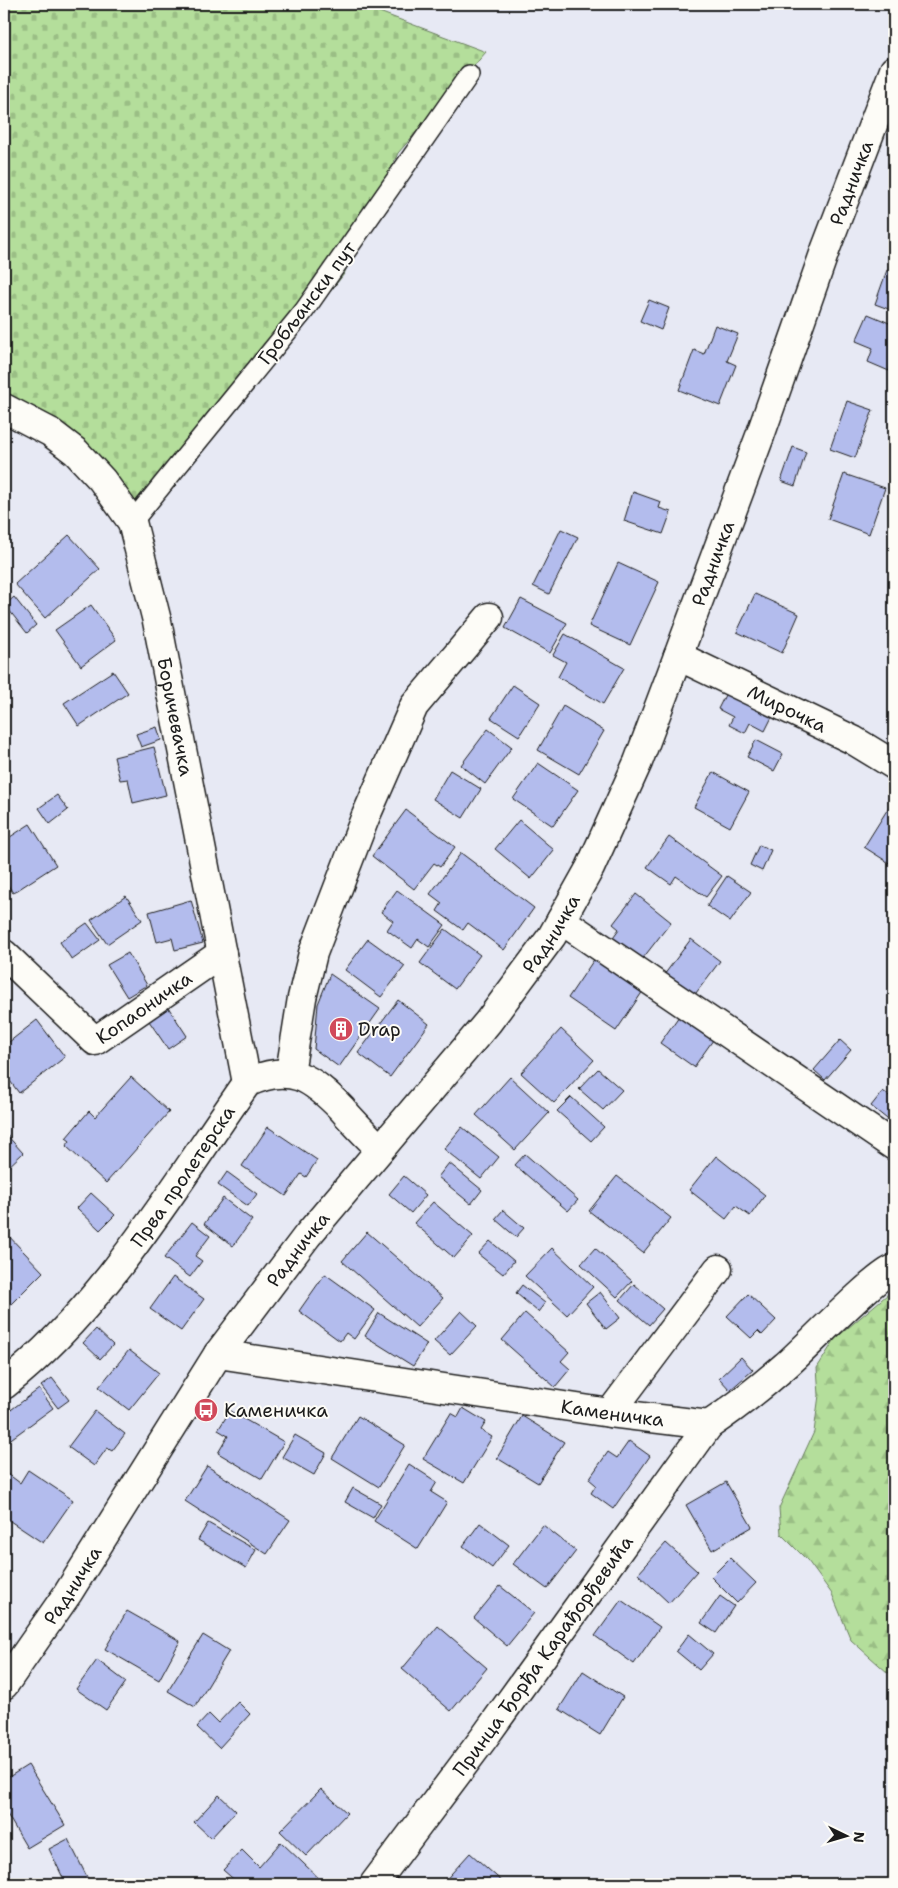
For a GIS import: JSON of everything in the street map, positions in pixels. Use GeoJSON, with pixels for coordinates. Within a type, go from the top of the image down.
{"type":"FeatureCollection","features":[{"type":"Feature","properties":{"kind":"street","name":"Радничка"},"geometry":{"type":"LineString","coordinates":[[4,1685],[78,1579],[218,1354],[301,1243],[488,1022],[562,920],[616,814],[678,656],[760,436],[826,248],[894,70]]}},
{"type":"Feature","properties":{"kind":"street","name":"Боричевачка"},"geometry":{"type":"LineString","coordinates":[[4,408],[50,432],[76,452],[102,480],[132,522],[156,621],[247,1083]]}},
{"type":"Feature","properties":{"kind":"street"},"geometry":{"type":"LineString","coordinates":[[290,1073],[302,998],[313,952],[365,818],[414,706],[489,617]]}},
{"type":"Feature","properties":{"kind":"street","name":"Мирочка"},"geometry":{"type":"LineString","coordinates":[[678,656],[853,740],[894,764]]}},
{"type":"Feature","properties":{"kind":"street"},"geometry":{"type":"LineString","coordinates":[[562,920],[894,1146]]}},
{"type":"Feature","properties":{"kind":"street","name":"Копаоничка"},"geometry":{"type":"LineString","coordinates":[[4,954],[95,1042],[222,953]]}},
{"type":"Feature","properties":{"kind":"street"},"geometry":{"type":"LineString","coordinates":[[247,1083],[268,1074],[290,1073],[316,1084],[380,1149]]}},
{"type":"Feature","properties":{"kind":"street","name":"Прва пролетерска"},"geometry":{"type":"LineString","coordinates":[[4,1385],[24,1369],[66,1328],[108,1280],[247,1083]]}},
{"type":"Feature","properties":{"kind":"street"},"geometry":{"type":"LineString","coordinates":[[610,1413],[718,1269]]}},
{"type":"Feature","properties":{"kind":"street"},"geometry":{"type":"LineString","coordinates":[[709,1425],[744,1401],[883,1276],[894,1270]]}},
{"type":"Feature","properties":{"kind":"street","name":"Каменичка"},"geometry":{"type":"LineString","coordinates":[[218,1354],[610,1413],[709,1425]]}},
{"type":"Feature","properties":{"kind":"street","name":"Принца Ђорђа Карађорђевића"},"geometry":{"type":"LineString","coordinates":[[374,1884],[489,1731],[709,1425]]}},
{"type":"Feature","properties":{"kind":"lane","name":"Гробљански пут"},"geometry":{"type":"LineString","coordinates":[[132,522],[304,311],[469,75]]}},
{"type":"Feature","properties":{"kind":"green space"},"geometry":{"type":"Polygon","coordinates":[[[4,4],[358,4],[486,52],[398,153],[344,274],[265,374],[164,493],[132,522],[102,480],[4,408],[4,4]]]}},
{"type":"Feature","properties":{"kind":"green space"},"geometry":{"type":"Polygon","coordinates":[[[894,1289],[894,1669],[888,1673],[851,1640],[832,1594],[808,1561],[781,1534],[779,1508],[814,1432],[819,1395],[817,1368],[835,1339],[894,1289]]]}},
{"type":"Feature","properties":{"kind":"building"},"geometry":{"type":"Polygon","coordinates":[[[887,270],[894,273],[894,311],[875,304],[887,270]]]}},
{"type":"Feature","properties":{"kind":"building"},"geometry":{"type":"Polygon","coordinates":[[[649,300],[669,308],[661,330],[640,321],[649,300]]]}},
{"type":"Feature","properties":{"kind":"building"},"geometry":{"type":"Polygon","coordinates":[[[868,314],[894,325],[894,358],[889,371],[868,362],[873,348],[856,341],[868,314]]]}},
{"type":"Feature","properties":{"kind":"building"},"geometry":{"type":"Polygon","coordinates":[[[715,325],[738,334],[727,361],[736,365],[720,406],[679,390],[694,350],[704,354],[715,325]]]}},
{"type":"Feature","properties":{"kind":"building"},"geometry":{"type":"Polygon","coordinates":[[[847,401],[873,410],[855,458],[830,449],[847,401]]]}},
{"type":"Feature","properties":{"kind":"building"},"geometry":{"type":"Polygon","coordinates":[[[793,447],[806,452],[795,486],[781,481],[793,447]]]}},
{"type":"Feature","properties":{"kind":"building"},"geometry":{"type":"Polygon","coordinates":[[[844,474],[885,488],[869,534],[828,519],[844,474]]]}},
{"type":"Feature","properties":{"kind":"building"},"geometry":{"type":"Polygon","coordinates":[[[633,492],[661,502],[659,508],[671,512],[663,534],[624,521],[633,492]]]}},
{"type":"Feature","properties":{"kind":"building"},"geometry":{"type":"Polygon","coordinates":[[[561,529],[578,537],[549,594],[533,586],[561,529]]]}},
{"type":"Feature","properties":{"kind":"building"},"geometry":{"type":"Polygon","coordinates":[[[69,535],[100,569],[45,618],[15,584],[69,535]]]}},
{"type":"Feature","properties":{"kind":"building"},"geometry":{"type":"Polygon","coordinates":[[[618,563],[659,582],[630,645],[589,626],[618,563]]]}},
{"type":"Feature","properties":{"kind":"building"},"geometry":{"type":"Polygon","coordinates":[[[755,594],[799,614],[782,653],[737,632],[755,594]]]}},
{"type":"Feature","properties":{"kind":"building"},"geometry":{"type":"Polygon","coordinates":[[[14,597],[36,625],[27,633],[5,605],[14,597]]]}},
{"type":"Feature","properties":{"kind":"building"},"geometry":{"type":"Polygon","coordinates":[[[521,599],[567,623],[550,653],[505,628],[521,599]]]}},
{"type":"Feature","properties":{"kind":"building"},"geometry":{"type":"Polygon","coordinates":[[[91,605],[116,640],[81,666],[55,630],[91,605]]]}},
{"type":"Feature","properties":{"kind":"building"},"geometry":{"type":"Polygon","coordinates":[[[565,634],[624,668],[603,704],[558,677],[566,662],[553,655],[565,634]]]}},
{"type":"Feature","properties":{"kind":"building"},"geometry":{"type":"Polygon","coordinates":[[[113,671],[128,693],[79,726],[64,703],[113,671]]]}},
{"type":"Feature","properties":{"kind":"building"},"geometry":{"type":"Polygon","coordinates":[[[513,685],[540,703],[519,736],[491,718],[513,685]]]}},
{"type":"Feature","properties":{"kind":"building"},"geometry":{"type":"Polygon","coordinates":[[[729,687],[775,711],[765,731],[750,723],[745,733],[729,725],[733,717],[718,709],[729,687]]]}},
{"type":"Feature","properties":{"kind":"building"},"geometry":{"type":"Polygon","coordinates":[[[563,706],[604,731],[579,774],[538,750],[563,706]]]}},
{"type":"Feature","properties":{"kind":"building"},"geometry":{"type":"Polygon","coordinates":[[[157,727],[161,740],[141,747],[136,734],[157,727]]]}},
{"type":"Feature","properties":{"kind":"building"},"geometry":{"type":"Polygon","coordinates":[[[488,729],[512,747],[485,784],[461,765],[488,729]]]}},
{"type":"Feature","properties":{"kind":"building"},"geometry":{"type":"Polygon","coordinates":[[[756,740],[783,754],[774,771],[747,757],[756,740]]]}},
{"type":"Feature","properties":{"kind":"building"},"geometry":{"type":"Polygon","coordinates":[[[154,747],[166,795],[133,803],[128,779],[120,780],[114,757],[154,747]]]}},
{"type":"Feature","properties":{"kind":"building"},"geometry":{"type":"Polygon","coordinates":[[[538,763],[578,790],[553,826],[513,799],[538,763]]]}},
{"type":"Feature","properties":{"kind":"building"},"geometry":{"type":"Polygon","coordinates":[[[450,770],[481,789],[463,818],[433,799],[450,770]]]}},
{"type":"Feature","properties":{"kind":"building"},"geometry":{"type":"Polygon","coordinates":[[[713,772],[749,792],[730,827],[694,807],[713,772]]]}},
{"type":"Feature","properties":{"kind":"building"},"geometry":{"type":"Polygon","coordinates":[[[57,795],[68,810],[50,824],[39,808],[57,795]]]}},
{"type":"Feature","properties":{"kind":"building"},"geometry":{"type":"Polygon","coordinates":[[[894,799],[894,866],[864,847],[894,799]]]}},
{"type":"Feature","properties":{"kind":"building"},"geometry":{"type":"Polygon","coordinates":[[[406,810],[455,847],[440,867],[434,863],[414,889],[372,856],[406,810]]]}},
{"type":"Feature","properties":{"kind":"building"},"geometry":{"type":"Polygon","coordinates":[[[519,820],[554,850],[531,879],[495,849],[519,820]]]}},
{"type":"Feature","properties":{"kind":"building"},"geometry":{"type":"Polygon","coordinates":[[[30,824],[56,865],[13,893],[4,879],[4,841],[30,824]]]}},
{"type":"Feature","properties":{"kind":"building"},"geometry":{"type":"Polygon","coordinates":[[[669,837],[722,876],[706,897],[676,876],[671,884],[647,867],[669,837]]]}},
{"type":"Feature","properties":{"kind":"building"},"geometry":{"type":"Polygon","coordinates":[[[759,845],[771,850],[762,871],[750,865],[759,845]]]}},
{"type":"Feature","properties":{"kind":"building"},"geometry":{"type":"Polygon","coordinates":[[[461,853],[534,908],[504,950],[468,923],[463,930],[437,911],[442,903],[430,894],[461,853]]]}},
{"type":"Feature","properties":{"kind":"building"},"geometry":{"type":"Polygon","coordinates":[[[727,876],[751,892],[730,922],[707,906],[727,876]]]}},
{"type":"Feature","properties":{"kind":"building"},"geometry":{"type":"Polygon","coordinates":[[[397,890],[445,925],[429,947],[418,939],[412,948],[387,930],[393,921],[381,912],[397,890]]]}},
{"type":"Feature","properties":{"kind":"building"},"geometry":{"type":"Polygon","coordinates":[[[636,894],[671,922],[640,962],[611,940],[619,929],[613,924],[636,894]]]}},
{"type":"Feature","properties":{"kind":"building"},"geometry":{"type":"Polygon","coordinates":[[[126,896],[142,920],[107,944],[91,920],[126,896]]]}},
{"type":"Feature","properties":{"kind":"building"},"geometry":{"type":"Polygon","coordinates":[[[191,900],[203,943],[175,950],[172,938],[157,942],[149,912],[191,900]]]}},
{"type":"Feature","properties":{"kind":"building"},"geometry":{"type":"Polygon","coordinates":[[[87,923],[100,940],[72,960],[60,942],[87,923]]]}},
{"type":"Feature","properties":{"kind":"building"},"geometry":{"type":"Polygon","coordinates":[[[445,929],[480,955],[455,989],[420,963],[445,929]]]}},
{"type":"Feature","properties":{"kind":"building"},"geometry":{"type":"Polygon","coordinates":[[[368,939],[405,966],[381,997],[345,970],[368,939]]]}},
{"type":"Feature","properties":{"kind":"building"},"geometry":{"type":"Polygon","coordinates":[[[691,939],[720,961],[693,997],[664,975],[691,939]]]}},
{"type":"Feature","properties":{"kind":"building"},"geometry":{"type":"Polygon","coordinates":[[[128,953],[147,985],[127,997],[107,965],[128,953]]]}},
{"type":"Feature","properties":{"kind":"building"},"geometry":{"type":"Polygon","coordinates":[[[595,958],[643,991],[616,1031],[568,998],[595,958]]]}},
{"type":"Feature","properties":{"kind":"building","name":"Drap"},"geometry":{"type":"Polygon","coordinates":[[[330,974],[380,1009],[339,1067],[314,1049],[318,1004],[330,974]]]}},
{"type":"Feature","properties":{"kind":"building"},"geometry":{"type":"Polygon","coordinates":[[[398,1000],[429,1024],[390,1077],[358,1053],[398,1000]]]}},
{"type":"Feature","properties":{"kind":"building"},"geometry":{"type":"Polygon","coordinates":[[[168,1007],[187,1036],[168,1049],[149,1021],[168,1007]]]}},
{"type":"Feature","properties":{"kind":"building"},"geometry":{"type":"Polygon","coordinates":[[[684,1009],[718,1033],[694,1067],[660,1043],[684,1009]]]}},
{"type":"Feature","properties":{"kind":"building"},"geometry":{"type":"Polygon","coordinates":[[[37,1020],[65,1057],[19,1093],[4,1073],[4,1046],[37,1020]]]}},
{"type":"Feature","properties":{"kind":"building"},"geometry":{"type":"Polygon","coordinates":[[[561,1029],[594,1060],[554,1103],[521,1073],[561,1029]]]}},
{"type":"Feature","properties":{"kind":"building"},"geometry":{"type":"Polygon","coordinates":[[[840,1040],[851,1050],[825,1080],[814,1070],[840,1040]]]}},
{"type":"Feature","properties":{"kind":"building"},"geometry":{"type":"Polygon","coordinates":[[[598,1069],[622,1090],[603,1110],[579,1089],[598,1069]]]}},
{"type":"Feature","properties":{"kind":"building"},"geometry":{"type":"Polygon","coordinates":[[[131,1077],[169,1112],[106,1183],[66,1146],[70,1141],[66,1138],[89,1111],[95,1117],[131,1077]]]}},
{"type":"Feature","properties":{"kind":"building"},"geometry":{"type":"Polygon","coordinates":[[[510,1077],[549,1113],[515,1150],[476,1115],[510,1077]]]}},
{"type":"Feature","properties":{"kind":"building"},"geometry":{"type":"Polygon","coordinates":[[[883,1091],[894,1100],[894,1120],[892,1123],[871,1106],[883,1091]]]}},
{"type":"Feature","properties":{"kind":"building"},"geometry":{"type":"Polygon","coordinates":[[[571,1097],[604,1127],[591,1141],[557,1111],[571,1097]]]}},
{"type":"Feature","properties":{"kind":"building"},"geometry":{"type":"Polygon","coordinates":[[[268,1127],[317,1160],[306,1177],[301,1174],[286,1196],[242,1166],[268,1127]]]}},
{"type":"Feature","properties":{"kind":"building"},"geometry":{"type":"Polygon","coordinates":[[[462,1127],[499,1157],[481,1179],[444,1149],[462,1127]]]}},
{"type":"Feature","properties":{"kind":"building"},"geometry":{"type":"Polygon","coordinates":[[[4,1132],[23,1153],[4,1171],[4,1132]]]}},
{"type":"Feature","properties":{"kind":"building"},"geometry":{"type":"Polygon","coordinates":[[[525,1154],[578,1200],[568,1211],[515,1165],[525,1154]]]}},
{"type":"Feature","properties":{"kind":"building"},"geometry":{"type":"Polygon","coordinates":[[[716,1156],[765,1195],[750,1216],[736,1206],[726,1219],[689,1190],[716,1156]]]}},
{"type":"Feature","properties":{"kind":"building"},"geometry":{"type":"Polygon","coordinates":[[[449,1163],[482,1190],[471,1204],[438,1177],[449,1163]]]}},
{"type":"Feature","properties":{"kind":"building"},"geometry":{"type":"Polygon","coordinates":[[[227,1172],[257,1194],[248,1206],[218,1185],[227,1172]]]}},
{"type":"Feature","properties":{"kind":"building"},"geometry":{"type":"Polygon","coordinates":[[[404,1176],[426,1195],[411,1213],[389,1194],[404,1176]]]}},
{"type":"Feature","properties":{"kind":"building"},"geometry":{"type":"Polygon","coordinates":[[[617,1176],[671,1218],[643,1253],[589,1211],[617,1176]]]}},
{"type":"Feature","properties":{"kind":"building"},"geometry":{"type":"Polygon","coordinates":[[[91,1193],[115,1215],[100,1230],[77,1208],[91,1193]]]}},
{"type":"Feature","properties":{"kind":"building"},"geometry":{"type":"Polygon","coordinates":[[[223,1198],[252,1220],[233,1246],[204,1224],[223,1198]]]}},
{"type":"Feature","properties":{"kind":"building"},"geometry":{"type":"Polygon","coordinates":[[[433,1202],[473,1236],[454,1258],[414,1223],[433,1202]]]}},
{"type":"Feature","properties":{"kind":"building"},"geometry":{"type":"Polygon","coordinates":[[[503,1210],[524,1228],[516,1237],[495,1219],[503,1210]]]}},
{"type":"Feature","properties":{"kind":"building"},"geometry":{"type":"Polygon","coordinates":[[[192,1222],[210,1236],[195,1256],[202,1261],[190,1277],[164,1258],[192,1222]]]}},
{"type":"Feature","properties":{"kind":"building"},"geometry":{"type":"Polygon","coordinates":[[[4,1231],[43,1272],[10,1305],[4,1299],[4,1231]]]}},
{"type":"Feature","properties":{"kind":"building"},"geometry":{"type":"Polygon","coordinates":[[[367,1232],[443,1298],[417,1327],[342,1261],[367,1232]]]}},
{"type":"Feature","properties":{"kind":"building"},"geometry":{"type":"Polygon","coordinates":[[[490,1241],[514,1261],[503,1274],[478,1254],[490,1241]]]}},
{"type":"Feature","properties":{"kind":"building"},"geometry":{"type":"Polygon","coordinates":[[[552,1248],[593,1287],[567,1315],[525,1276],[552,1248]]]}},
{"type":"Feature","properties":{"kind":"building"},"geometry":{"type":"Polygon","coordinates":[[[595,1248],[632,1281],[617,1297],[581,1264],[595,1248]]]}},
{"type":"Feature","properties":{"kind":"building"},"geometry":{"type":"Polygon","coordinates":[[[325,1274],[375,1310],[354,1339],[346,1333],[340,1341],[299,1311],[325,1274]]]}},
{"type":"Feature","properties":{"kind":"building"},"geometry":{"type":"Polygon","coordinates":[[[173,1277],[204,1299],[181,1331],[150,1309],[173,1277]]]}},
{"type":"Feature","properties":{"kind":"building"},"geometry":{"type":"Polygon","coordinates":[[[634,1284],[663,1309],[649,1325],[620,1300],[634,1284]]]}},
{"type":"Feature","properties":{"kind":"building"},"geometry":{"type":"Polygon","coordinates":[[[522,1285],[545,1303],[538,1312],[516,1293],[522,1285]]]}},
{"type":"Feature","properties":{"kind":"building"},"geometry":{"type":"Polygon","coordinates":[[[600,1292],[620,1318],[606,1329],[586,1303],[600,1292]]]}},
{"type":"Feature","properties":{"kind":"building"},"geometry":{"type":"Polygon","coordinates":[[[748,1294],[776,1320],[762,1335],[758,1331],[751,1338],[727,1316],[748,1294]]]}},
{"type":"Feature","properties":{"kind":"building"},"geometry":{"type":"Polygon","coordinates":[[[461,1311],[477,1326],[450,1355],[434,1341],[461,1311]]]}},
{"type":"Feature","properties":{"kind":"building"},"geometry":{"type":"Polygon","coordinates":[[[379,1313],[427,1344],[413,1366],[365,1336],[379,1313]]]}},
{"type":"Feature","properties":{"kind":"building"},"geometry":{"type":"Polygon","coordinates":[[[525,1313],[569,1352],[561,1361],[570,1369],[555,1387],[502,1340],[525,1313]]]}},
{"type":"Feature","properties":{"kind":"building"},"geometry":{"type":"Polygon","coordinates":[[[96,1329],[113,1345],[100,1359],[83,1343],[96,1329]]]}},
{"type":"Feature","properties":{"kind":"building"},"geometry":{"type":"Polygon","coordinates":[[[129,1350],[159,1373],[129,1410],[99,1387],[129,1350]]]}},
{"type":"Feature","properties":{"kind":"building"},"geometry":{"type":"Polygon","coordinates":[[[741,1357],[753,1370],[730,1390],[719,1378],[741,1357]]]}},
{"type":"Feature","properties":{"kind":"building"},"geometry":{"type":"Polygon","coordinates":[[[52,1378],[69,1400],[58,1408],[41,1386],[52,1378]]]}},
{"type":"Feature","properties":{"kind":"building"},"geometry":{"type":"Polygon","coordinates":[[[39,1389],[53,1408],[4,1444],[4,1415],[39,1389]]]}},
{"type":"Feature","properties":{"kind":"building"},"geometry":{"type":"Polygon","coordinates":[[[463,1408],[486,1422],[481,1430],[492,1437],[464,1483],[423,1459],[451,1413],[458,1417],[463,1408]]]}},
{"type":"Feature","properties":{"kind":"building"},"geometry":{"type":"Polygon","coordinates":[[[95,1411],[125,1434],[112,1451],[107,1448],[94,1466],[68,1447],[95,1411]]]}},
{"type":"Feature","properties":{"kind":"building"},"geometry":{"type":"Polygon","coordinates":[[[230,1411],[284,1442],[262,1479],[218,1453],[228,1436],[218,1430],[230,1411]]]}},
{"type":"Feature","properties":{"kind":"building"},"geometry":{"type":"Polygon","coordinates":[[[358,1416],[405,1445],[379,1487],[332,1458],[358,1416]]]}},
{"type":"Feature","properties":{"kind":"building"},"geometry":{"type":"Polygon","coordinates":[[[522,1416],[564,1442],[538,1483],[497,1458],[522,1416]]]}},
{"type":"Feature","properties":{"kind":"building"},"geometry":{"type":"Polygon","coordinates":[[[295,1435],[326,1453],[314,1475],[282,1457],[295,1435]]]}},
{"type":"Feature","properties":{"kind":"building"},"geometry":{"type":"Polygon","coordinates":[[[629,1441],[650,1456],[613,1509],[591,1493],[596,1485],[589,1479],[608,1452],[617,1458],[629,1441]]]}},
{"type":"Feature","properties":{"kind":"building"},"geometry":{"type":"Polygon","coordinates":[[[409,1464],[437,1482],[431,1492],[447,1502],[418,1549],[374,1521],[409,1464]]]}},
{"type":"Feature","properties":{"kind":"building"},"geometry":{"type":"Polygon","coordinates":[[[207,1466],[290,1520],[267,1554],[185,1501],[207,1466]]]}},
{"type":"Feature","properties":{"kind":"building"},"geometry":{"type":"Polygon","coordinates":[[[28,1470],[73,1500],[43,1543],[4,1517],[4,1471],[20,1483],[28,1470]]]}},
{"type":"Feature","properties":{"kind":"building"},"geometry":{"type":"Polygon","coordinates":[[[726,1482],[752,1527],[712,1550],[686,1505],[726,1482]]]}},
{"type":"Feature","properties":{"kind":"building"},"geometry":{"type":"Polygon","coordinates":[[[353,1488],[381,1504],[373,1518],[345,1502],[353,1488]]]}},
{"type":"Feature","properties":{"kind":"building"},"geometry":{"type":"Polygon","coordinates":[[[208,1523],[256,1550],[246,1568],[198,1540],[208,1523]]]}},
{"type":"Feature","properties":{"kind":"building"},"geometry":{"type":"Polygon","coordinates":[[[480,1523],[509,1545],[492,1568],[463,1546],[480,1523]]]}},
{"type":"Feature","properties":{"kind":"building"},"geometry":{"type":"Polygon","coordinates":[[[543,1525],[576,1551],[547,1589],[513,1564],[543,1525]]]}},
{"type":"Feature","properties":{"kind":"building"},"geometry":{"type":"Polygon","coordinates":[[[666,1543],[697,1571],[669,1603],[638,1574],[666,1543]]]}},
{"type":"Feature","properties":{"kind":"building"},"geometry":{"type":"Polygon","coordinates":[[[730,1558],[756,1583],[737,1603],[711,1577],[730,1558]]]}},
{"type":"Feature","properties":{"kind":"building"},"geometry":{"type":"Polygon","coordinates":[[[500,1586],[534,1613],[507,1646],[474,1618],[500,1586]]]}},
{"type":"Feature","properties":{"kind":"building"},"geometry":{"type":"Polygon","coordinates":[[[720,1596],[734,1606],[716,1633],[701,1623],[720,1596]]]}},
{"type":"Feature","properties":{"kind":"building"},"geometry":{"type":"Polygon","coordinates":[[[621,1600],[660,1627],[634,1664],[595,1636],[621,1600]]]}},
{"type":"Feature","properties":{"kind":"building"},"geometry":{"type":"Polygon","coordinates":[[[127,1611],[180,1641],[159,1680],[105,1649],[127,1611]]]}},
{"type":"Feature","properties":{"kind":"building"},"geometry":{"type":"Polygon","coordinates":[[[438,1626],[487,1668],[451,1711],[402,1669],[438,1626]]]}},
{"type":"Feature","properties":{"kind":"building"},"geometry":{"type":"Polygon","coordinates":[[[689,1634],[713,1654],[699,1670],[676,1651],[689,1634]]]}},
{"type":"Feature","properties":{"kind":"building"},"geometry":{"type":"Polygon","coordinates":[[[203,1635],[229,1651],[195,1707],[168,1691],[203,1635]]]}},
{"type":"Feature","properties":{"kind":"building"},"geometry":{"type":"Polygon","coordinates":[[[97,1660],[126,1682],[106,1710],[76,1689],[97,1660]]]}},
{"type":"Feature","properties":{"kind":"building"},"geometry":{"type":"Polygon","coordinates":[[[583,1671],[623,1697],[600,1735],[559,1709],[583,1671]]]}},
{"type":"Feature","properties":{"kind":"building"},"geometry":{"type":"Polygon","coordinates":[[[238,1702],[250,1714],[219,1748],[197,1727],[209,1714],[218,1723],[238,1702]]]}},
{"type":"Feature","properties":{"kind":"building"},"geometry":{"type":"Polygon","coordinates":[[[28,1765],[65,1825],[27,1848],[4,1809],[4,1780],[28,1765]]]}},
{"type":"Feature","properties":{"kind":"building"},"geometry":{"type":"Polygon","coordinates":[[[321,1789],[347,1813],[306,1856],[280,1831],[321,1789]]]}},
{"type":"Feature","properties":{"kind":"building"},"geometry":{"type":"Polygon","coordinates":[[[219,1795],[236,1811],[211,1838],[194,1822],[219,1795]]]}},
{"type":"Feature","properties":{"kind":"building"},"geometry":{"type":"Polygon","coordinates":[[[68,1839],[89,1881],[82,1884],[66,1884],[49,1849],[68,1839]]]}},
{"type":"Feature","properties":{"kind":"building"},"geometry":{"type":"Polygon","coordinates":[[[281,1842],[325,1884],[239,1884],[223,1870],[242,1850],[259,1867],[281,1842]]]}},
{"type":"Feature","properties":{"kind":"building"},"geometry":{"type":"Polygon","coordinates":[[[470,1853],[505,1884],[442,1884],[470,1853]]]}},
{"type":"Feature","properties":{"kind":"place","name":"Drap"},"geometry":{"type":"Point","coordinates":[341,1029]}},
{"type":"Feature","properties":{"kind":"place","name":"Каменичка"},"geometry":{"type":"Point","coordinates":[206,1410]}}]}
